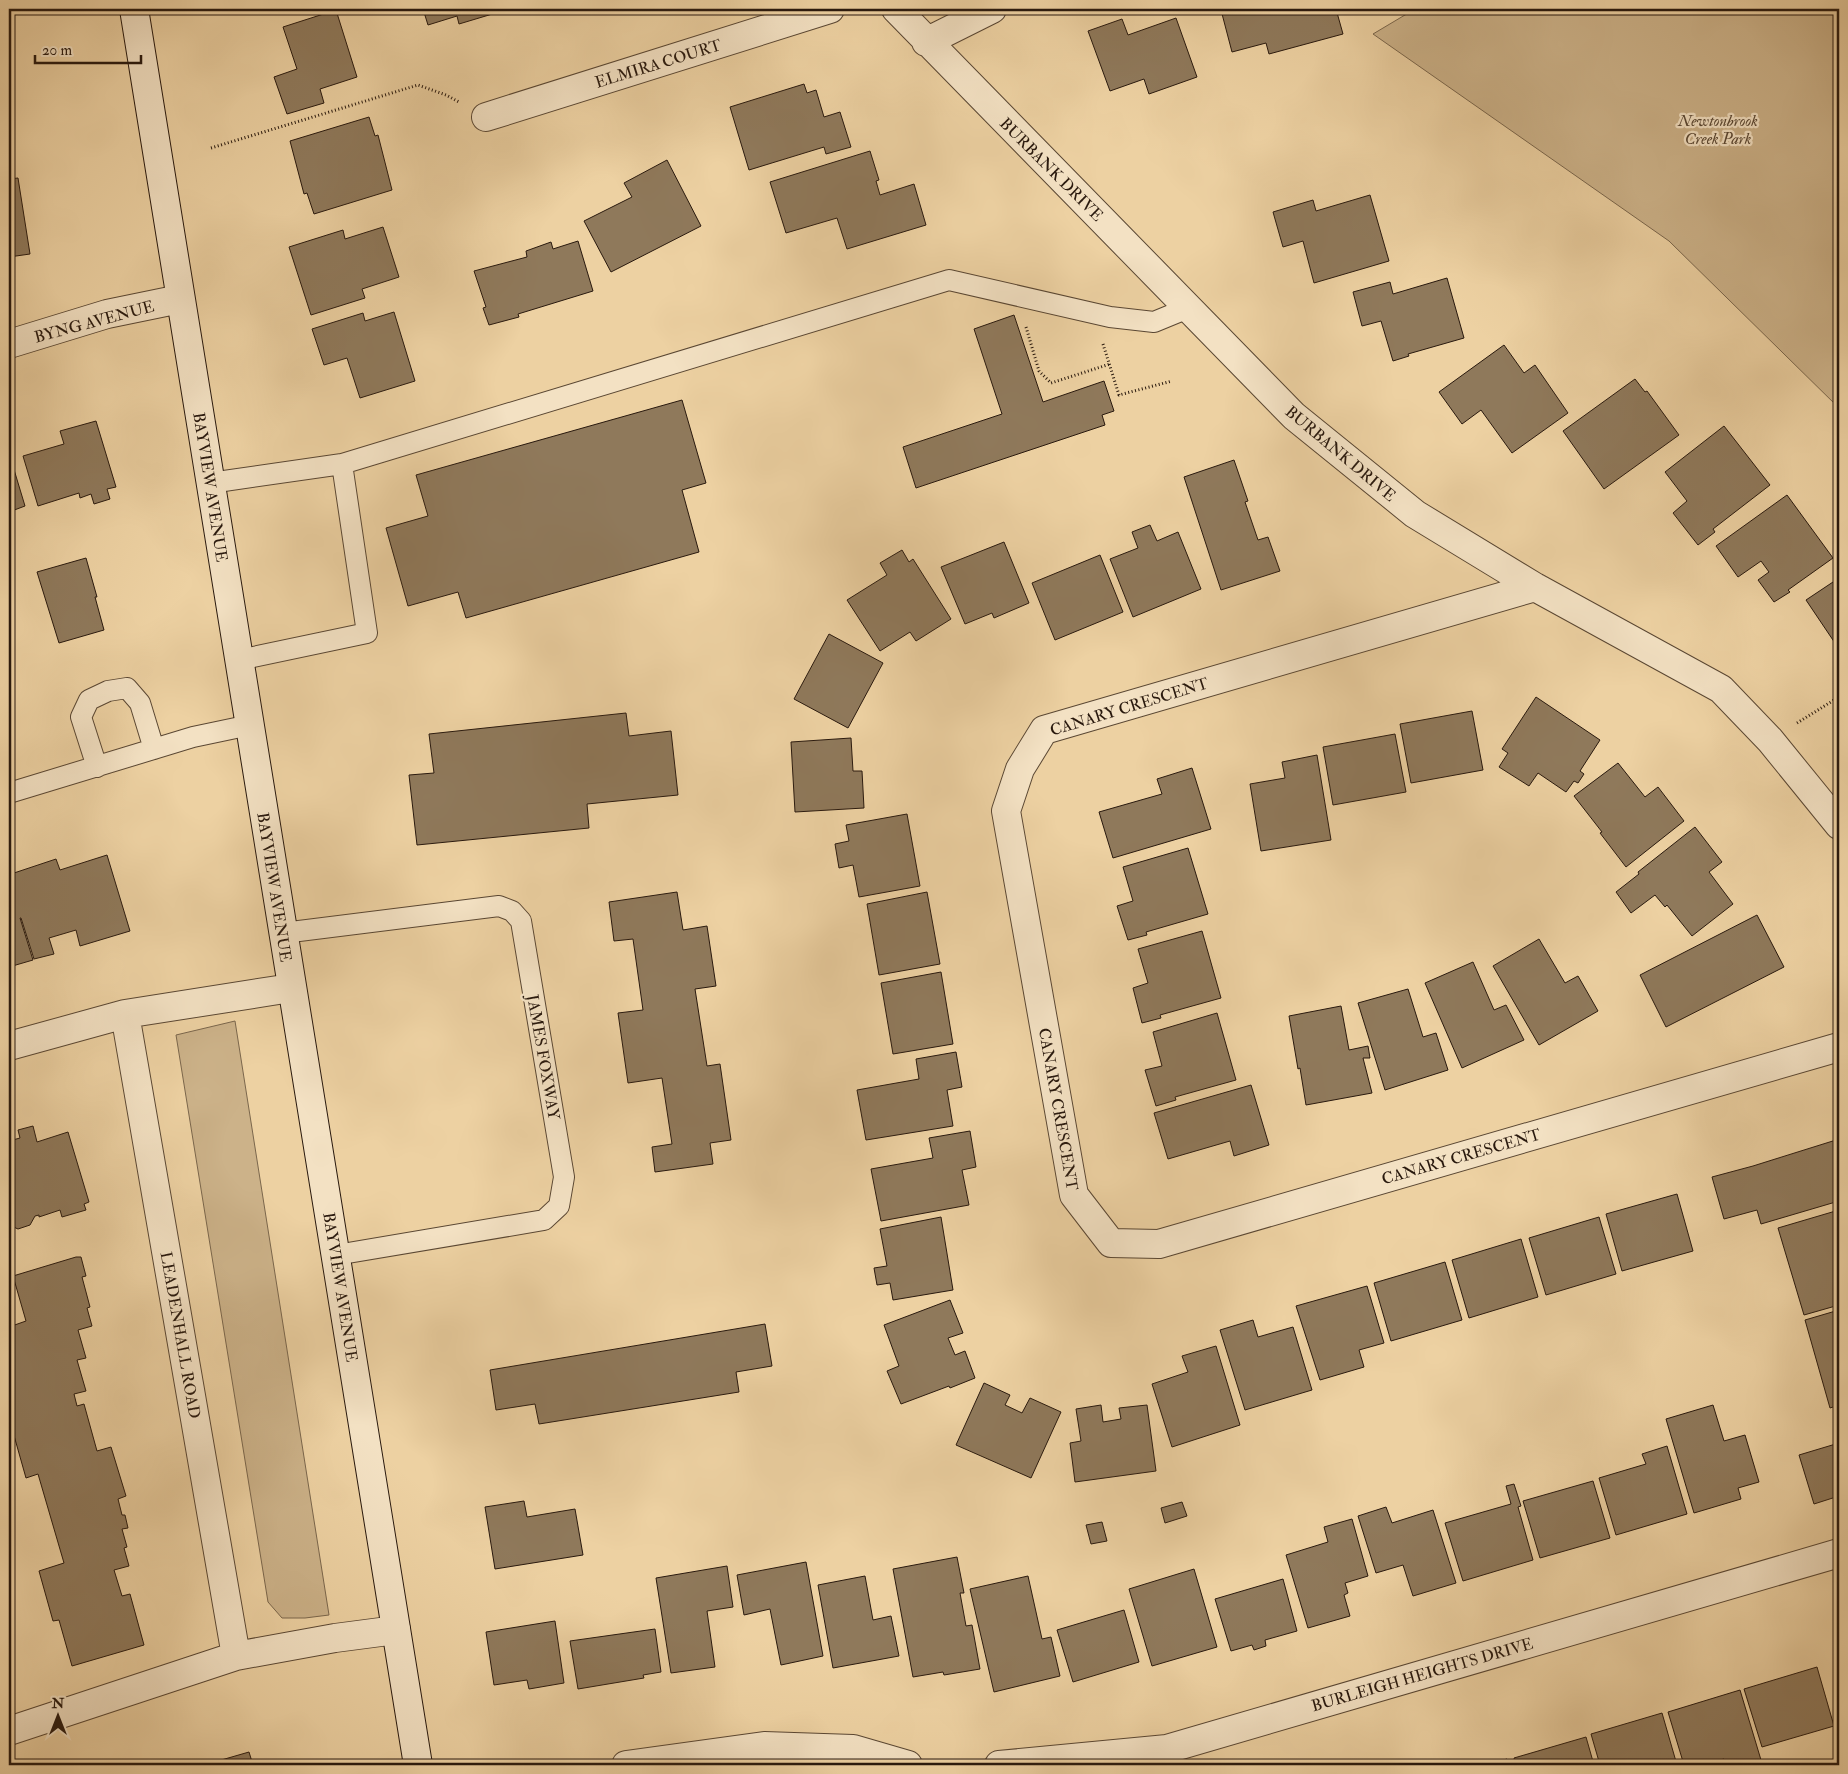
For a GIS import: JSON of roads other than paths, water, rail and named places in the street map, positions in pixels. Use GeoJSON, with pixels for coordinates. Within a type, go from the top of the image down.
{"type":"FeatureCollection","features":[{"type":"Feature","properties":{"kind":"street","name":"BAYVIEW AVENUE"},"geometry":{"type":"LineString","coordinates":[[134,9],[418,1765]]}},
{"type":"Feature","properties":{"kind":"street","name":"ELMIRA COURT"},"geometry":{"type":"LineString","coordinates":[[486,117],[830,9]]}},
{"type":"Feature","properties":{"kind":"street","name":"BURBANK DRIVE"},"geometry":{"type":"LineString","coordinates":[[896,9],[926,42],[1294,416],[1414,514],[1535,587],[1722,689],[1770,740],[1839,825]]}},
{"type":"Feature","properties":{"kind":"street"},"geometry":{"type":"LineString","coordinates":[[926,42],[992,9]]}},
{"type":"Feature","properties":{"kind":"street","name":"BYNG AVENUE"},"geometry":{"type":"LineString","coordinates":[[9,344],[108,314],[180,300]]}},
{"type":"Feature","properties":{"kind":"street","name":"CANARY CRESCENT"},"geometry":{"type":"LineString","coordinates":[[1535,587],[1044,730],[1020,769],[1006,811],[1074,1195],[1111,1243],[1159,1244],[1839,1047]]}},
{"type":"Feature","properties":{"kind":"street"},"geometry":{"type":"LineString","coordinates":[[9,1046],[125,1014],[291,988]]}},
{"type":"Feature","properties":{"kind":"street","name":"LEADENHALL ROAD"},"geometry":{"type":"LineString","coordinates":[[125,1014],[236,1656]]}},
{"type":"Feature","properties":{"kind":"street","name":"BURLEIGH HEIGHTS DRIVE"},"geometry":{"type":"LineString","coordinates":[[999,1765],[1167,1748],[1839,1553]]}},
{"type":"Feature","properties":{"kind":"street"},"geometry":{"type":"LineString","coordinates":[[9,1731],[236,1656],[335,1638],[396,1630]]}},
{"type":"Feature","properties":{"kind":"street"},"geometry":{"type":"LineString","coordinates":[[626,1765],[764,1746],[853,1748],[908,1765]]}},
{"type":"Feature","properties":{"kind":"lane"},"geometry":{"type":"LineString","coordinates":[[210,483],[342,464],[949,280],[1110,317],[1154,322],[1188,308]]}},
{"type":"Feature","properties":{"kind":"lane"},"geometry":{"type":"LineString","coordinates":[[239,660],[367,633],[342,464]]}},
{"type":"Feature","properties":{"kind":"lane"},"geometry":{"type":"LineString","coordinates":[[97,767],[81,717],[89,700],[108,691],[127,688],[140,703],[154,749]]}},
{"type":"Feature","properties":{"kind":"lane"},"geometry":{"type":"LineString","coordinates":[[9,793],[193,737],[250,725]]}},
{"type":"Feature","properties":{"kind":"lane","name":"JAMES FOXWAY"},"geometry":{"type":"LineString","coordinates":[[283,933],[499,906],[512,911],[521,921],[564,1177],[559,1206],[544,1220],[336,1255]]}},
{"type":"Feature","properties":{"kind":"park label","name":"Newtonbrook Creek Park"},"geometry":{"type":"Point","coordinates":[1718,129]}}]}
